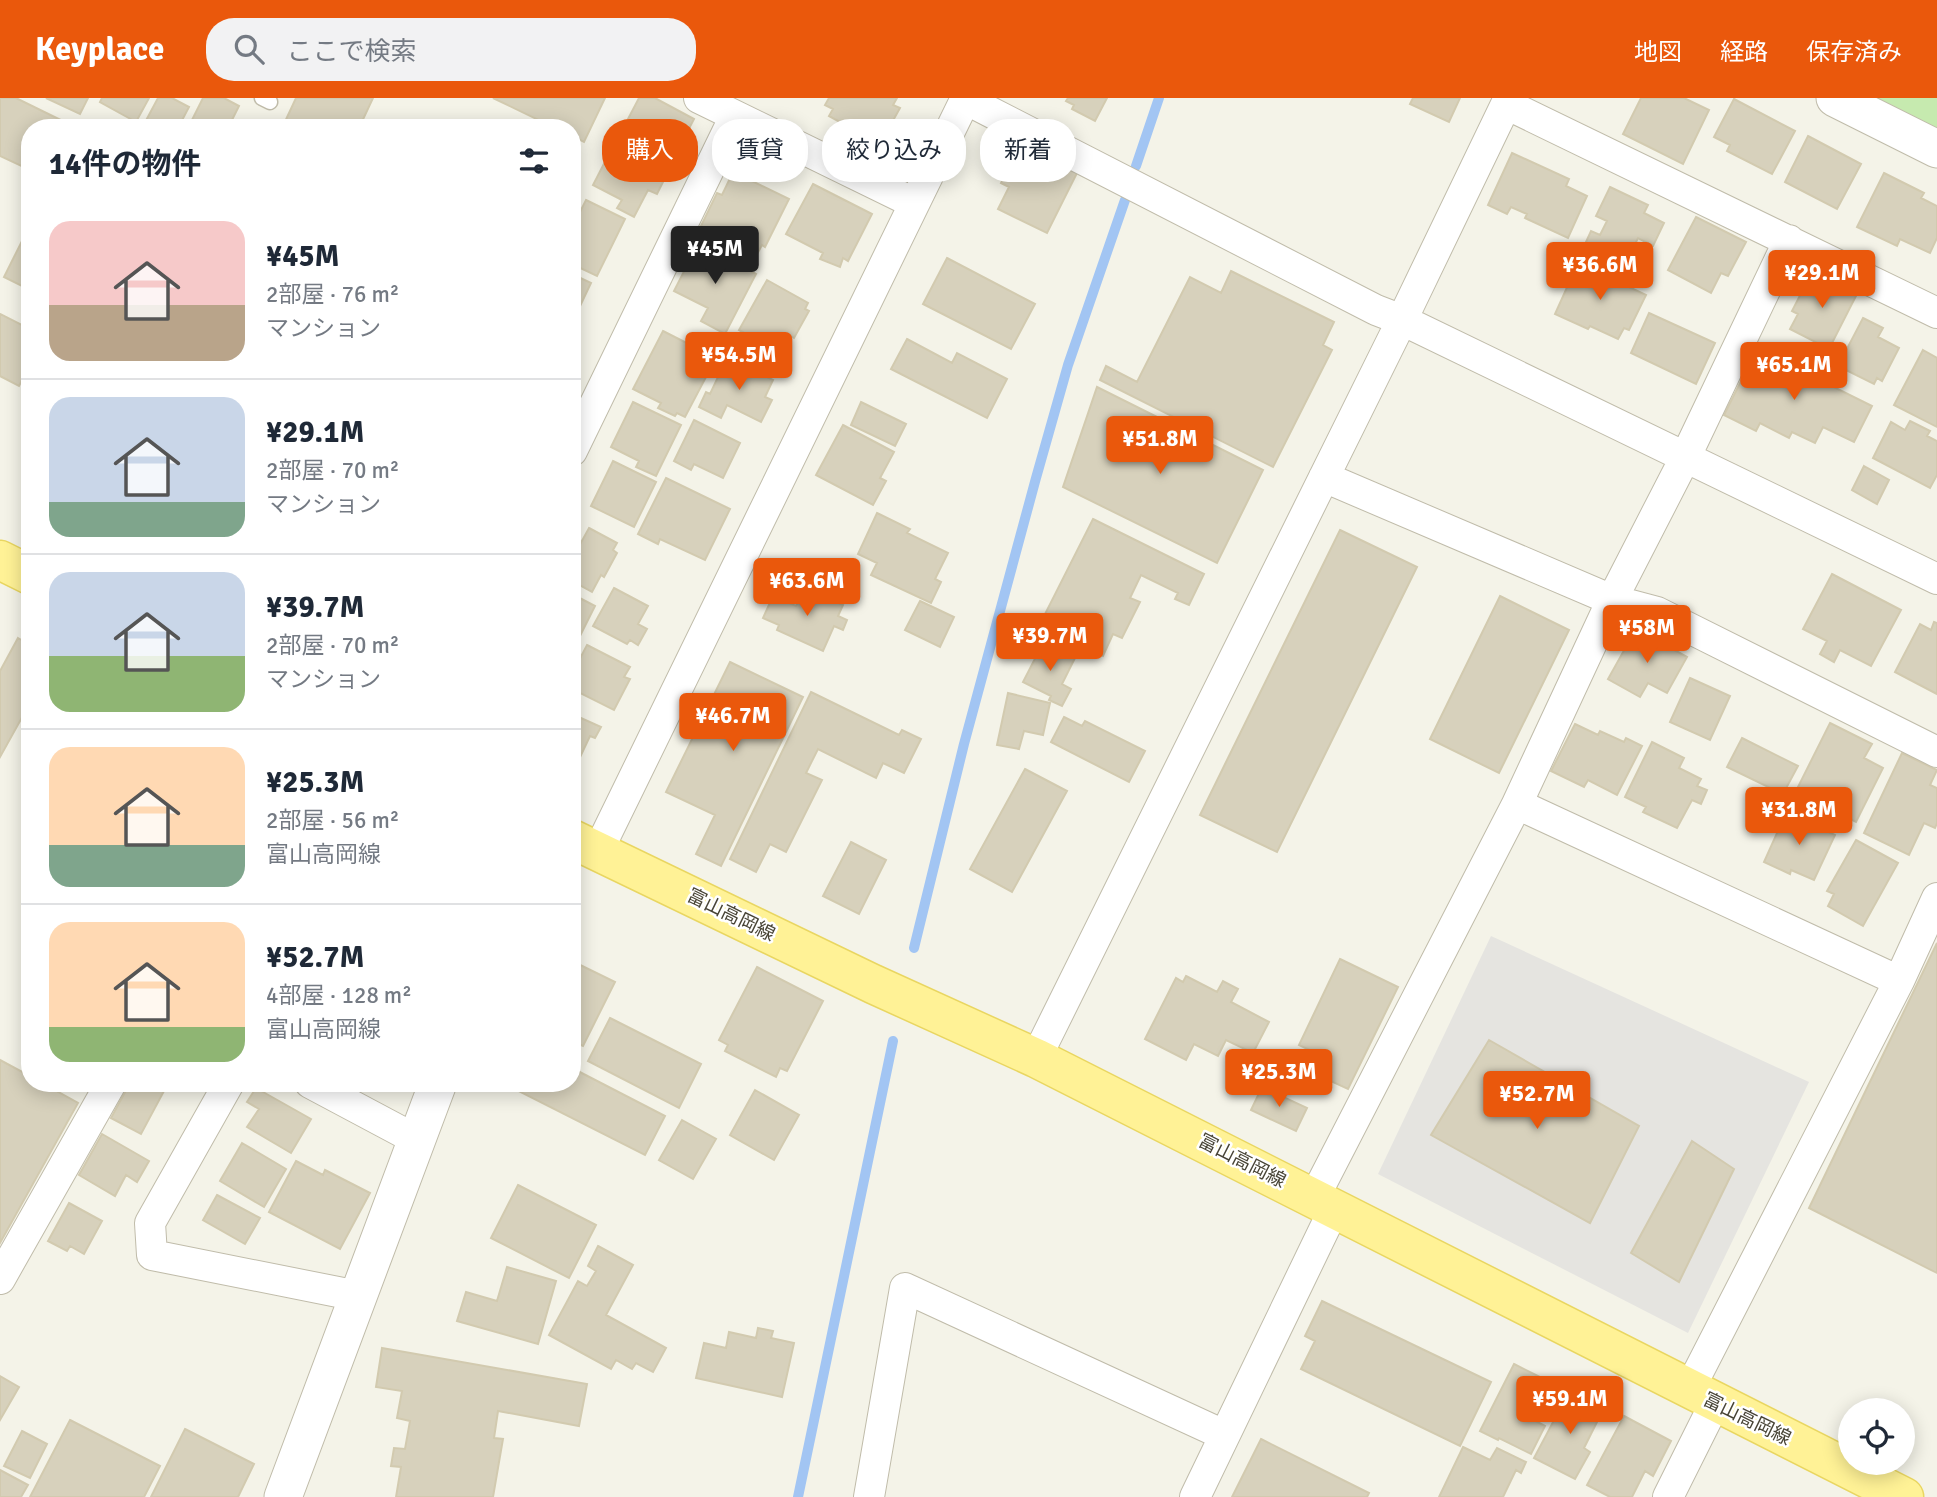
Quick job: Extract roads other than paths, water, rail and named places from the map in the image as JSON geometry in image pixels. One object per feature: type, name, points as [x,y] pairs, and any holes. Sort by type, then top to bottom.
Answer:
[{"type":"main road","points":[[0,560],[21,570]]},
{"type":"main road","name":"富山高岡線","points":[[585,845],[873,984],[1036,1058],[1904,1497]]},
{"type":"street","points":[[699,98],[914,203]]},
{"type":"street","points":[[1835,98],[1937,149]]},
{"type":"street","points":[[585,845],[966,99],[1364,304],[1686,456],[1937,579]]},
{"type":"street","points":[[1036,1058],[1402,320],[1507,101],[1937,313]]},
{"type":"street","points":[[581,433],[735,116]]},
{"type":"street","points":[[1195,1497],[1324,1203],[1517,804],[1612,600],[1686,456],[1788,240]]},
{"type":"street","points":[[1324,477],[1612,600],[1657,612],[1937,752]]},
{"type":"street","points":[[1517,804],[1899,981]]},
{"type":"street","points":[[1668,1497],[1702,1396],[1937,898]]},
{"type":"street","points":[[0,1279],[106,1092]]},
{"type":"street","points":[[224,1092],[150,1223],[152,1255],[358,1296]]},
{"type":"street","points":[[327,1092],[416,1140]]},
{"type":"street","points":[[283,1497],[435,1092]]},
{"type":"street","points":[[869,1497],[905,1288],[1224,1435]]},
{"type":"waterway","points":[[1136,166],[1159,98]]},
{"type":"waterway","points":[[914,948],[964,744],[1036,478],[1068,365],[1125,200]]},
{"type":"waterway","points":[[798,1497],[893,1041]]}]
